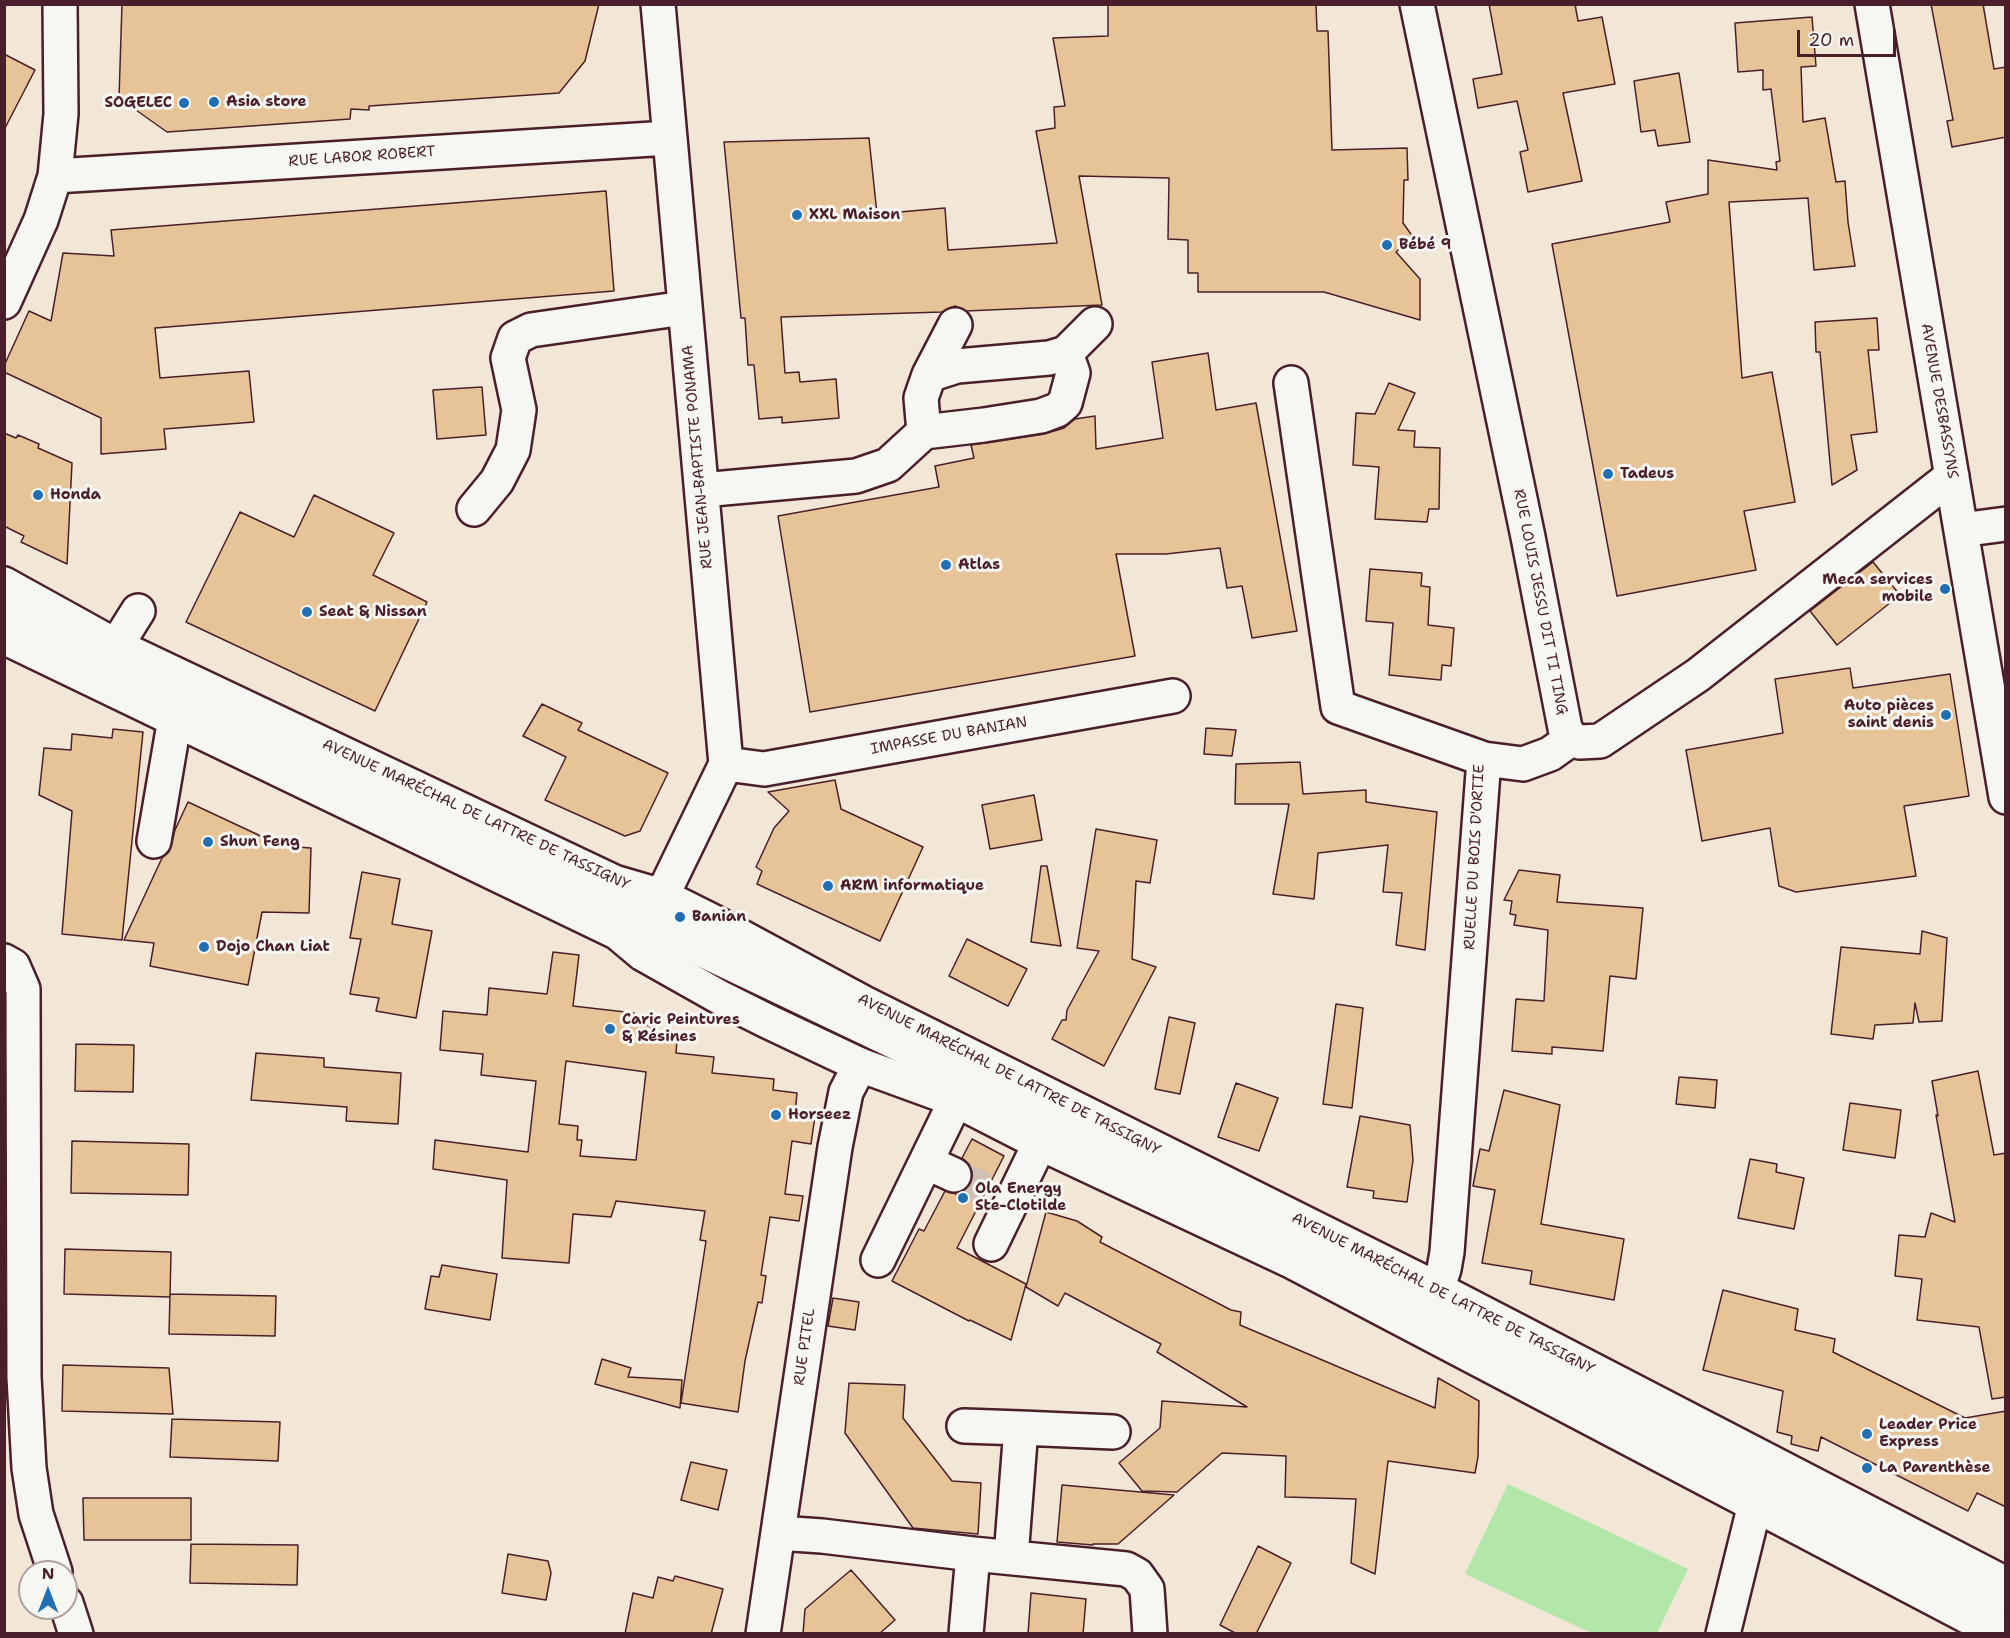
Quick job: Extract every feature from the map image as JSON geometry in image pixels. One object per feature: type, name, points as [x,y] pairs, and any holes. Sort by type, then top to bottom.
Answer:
[{"type":"street","points":[[4,302],[41,220],[55,177],[61,114],[60,4]]},
{"type":"street","name":"RUE JEAN-BAPTISTE PONAMA","points":[[658,4],[726,764]]},
{"type":"street","name":"RUE LOUIS JESSU DIT TI TING","points":[[1417,4],[1528,537],[1565,728],[1571,739]]},
{"type":"street","name":"AVENUE DESBASSYNS","points":[[1872,4],[2006,797]]},
{"type":"street","name":"RUE LABOR ROBERT","points":[[55,177],[669,138]]},
{"type":"street","points":[[474,509],[497,481],[513,450],[519,410],[508,358],[515,338],[531,330],[684,308]]},
{"type":"street","points":[[929,375],[957,366],[1049,358],[1066,353],[1095,324]]},
{"type":"street","points":[[924,432],[921,398],[929,375],[955,325]]},
{"type":"street","points":[[702,490],[856,476],[888,465],[924,432],[1041,416],[1057,410],[1065,403],[1073,374],[1066,353]]},
{"type":"street","name":"RUELLE DU BOIS D'ORTIE","points":[[1291,383],[1338,707],[1484,759],[1447,1252],[1437,1289]]},
{"type":"street","points":[[1484,759],[1523,764],[1550,754],[1571,739],[1580,742],[1600,741],[1698,675],[1952,476]]},
{"type":"street","points":[[1961,530],[2006,524]]},
{"type":"street","name":"AVENUE MARÉCHAL DE LATTRE DE TASSIGNY","points":[[4,584],[116,646],[614,882],[662,896],[753,942],[864,1003],[1437,1289],[2006,1584]]},
{"type":"street","name":"AVENUE MARÉCHAL DE LATTRE DE TASSIGNY","points":[[4,610],[715,957],[1142,1160],[2006,1605]]},
{"type":"street","points":[[116,646],[138,611]]},
{"type":"street","points":[[4,638],[175,718],[618,933],[643,954],[721,998],[860,1065],[956,1100],[1040,1143],[1289,1260],[2001,1634]]},
{"type":"street","name":"IMPASSE DU BANIAN","points":[[726,764],[764,769],[1173,696]]},
{"type":"street","points":[[154,841],[175,718]]},
{"type":"street","points":[[662,896],[726,764]]},
{"type":"street","points":[[4,961],[13,966],[23,988],[13,1141],[24,1377],[29,1468],[36,1514],[51,1560]]},
{"type":"street","name":"RUE PITEL","points":[[764,1634],[835,1147],[846,1092],[860,1065]]},
{"type":"street","points":[[878,1260],[940,1168],[956,1100]]},
{"type":"street","points":[[991,1244],[999,1196],[1040,1143]]},
{"type":"street","points":[[964,1426],[1113,1432]]},
{"type":"street","points":[[1011,1557],[1021,1428]]},
{"type":"street","points":[[1723,1634],[1755,1504]]},
{"type":"street","points":[[778,1533],[1126,1569],[1137,1575],[1147,1589],[1150,1634]]},
{"type":"street","points":[[966,1634],[973,1554]]},
{"type":"green space","points":[[1508,1484],[1688,1569],[1657,1633],[1591,1633],[1465,1574]]},
{"type":"building","points":[[122,4],[599,4],[585,61],[559,93],[369,106],[369,110],[351,109],[350,119],[167,132],[119,98]]},
{"type":"building","points":[[1108,4],[1316,4],[1317,31],[1328,31],[1332,150],[1407,148],[1408,180],[1404,180],[1403,223],[1413,237],[1396,252],[1420,279],[1420,320],[1324,292],[1198,292],[1198,273],[1188,273],[1188,240],[1168,239],[1169,178],[1079,176],[1102,305],[966,311],[955,306],[942,312],[781,317],[785,373],[799,372],[800,382],[836,379],[839,418],[782,423],[782,417],[759,419],[754,365],[748,365],[745,318],[741,318],[724,142],[869,138],[877,214],[945,208],[948,250],[1057,243],[1036,131],[1055,128],[1054,107],[1065,106],[1053,38],[1108,36]]},
{"type":"building","points":[[1489,4],[1575,4],[1578,21],[1602,17],[1615,84],[1563,93],[1582,181],[1528,192],[1520,152],[1528,150],[1517,101],[1478,108],[1473,79],[1502,74]]},
{"type":"building","points":[[1931,4],[1983,4],[1994,69],[2006,67],[2006,137],[1952,147],[1947,121],[1953,120]]},
{"type":"building","points":[[1812,17],[1816,66],[1801,67],[1803,122],[1825,118],[1836,182],[1845,181],[1848,222],[1855,266],[1814,270],[1808,198],[1729,202],[1742,378],[1772,372],[1795,502],[1744,511],[1756,570],[1617,596],[1552,244],[1670,222],[1666,202],[1708,194],[1708,160],[1777,170],[1776,162],[1780,161],[1771,89],[1763,90],[1763,70],[1738,72],[1735,23]]},
{"type":"building","points":[[4,54],[35,70],[4,130]]},
{"type":"building","points":[[1679,73],[1690,142],[1658,146],[1655,130],[1641,132],[1634,81]]},
{"type":"building","points":[[606,191],[614,291],[155,328],[160,378],[249,371],[254,422],[164,429],[166,449],[101,454],[101,418],[4,372],[4,366],[29,311],[51,321],[63,253],[114,256],[111,230]]},
{"type":"building","points":[[1877,318],[1879,350],[1868,350],[1877,432],[1851,435],[1857,470],[1832,485],[1820,352],[1816,352],[1815,322]]},
{"type":"building","points":[[1208,353],[1216,410],[1256,403],[1297,631],[1252,638],[1242,586],[1227,588],[1220,548],[1166,554],[1116,554],[1135,656],[810,712],[778,516],[939,487],[935,466],[974,458],[971,445],[1044,434],[1064,428],[1075,419],[1095,416],[1096,449],[1163,438],[1152,362]]},
{"type":"building","points":[[1389,383],[1415,393],[1398,430],[1415,431],[1414,447],[1440,448],[1439,509],[1429,509],[1427,522],[1375,519],[1379,467],[1353,465],[1356,413],[1375,414]]},
{"type":"building","points":[[482,387],[486,435],[437,439],[433,390]]},
{"type":"building","name":"Honda","points":[[4,433],[16,438],[18,435],[39,444],[38,448],[72,463],[67,564],[21,542],[24,536],[4,526]]},
{"type":"building","name":"Seat & Nissan","points":[[314,495],[394,533],[373,575],[427,602],[375,711],[186,622],[240,512],[294,537]]},
{"type":"building","points":[[1873,562],[1900,595],[1837,645],[1810,611]]},
{"type":"building","points":[[1370,569],[1422,573],[1421,586],[1430,587],[1428,625],[1454,628],[1451,666],[1442,665],[1441,680],[1389,675],[1393,623],[1366,621]]},
{"type":"building","points":[[1850,668],[1853,688],[1950,674],[1969,796],[1904,806],[1916,876],[1796,892],[1779,886],[1770,828],[1702,841],[1686,750],[1783,733],[1775,679]]},
{"type":"building","points":[[542,704],[582,723],[578,730],[668,773],[640,831],[625,836],[545,800],[566,757],[523,736]]},
{"type":"building","points":[[1206,728],[1236,730],[1232,756],[1204,754]]},
{"type":"building","points":[[113,729],[143,732],[122,940],[62,934],[72,811],[39,795],[44,748],[71,750],[72,734],[112,738]]},
{"type":"building","points":[[1300,762],[1303,794],[1366,790],[1366,802],[1437,812],[1425,950],[1396,945],[1402,893],[1383,892],[1388,845],[1318,853],[1314,899],[1273,894],[1289,804],[1235,804],[1236,764]]},
{"type":"building","points":[[835,780],[841,809],[923,847],[880,941],[757,884],[762,871],[756,867],[774,828],[789,811],[768,792]]},
{"type":"building","points":[[1034,795],[1042,840],[990,849],[982,805]]},
{"type":"building","points":[[188,802],[282,846],[311,848],[309,913],[262,912],[248,985],[150,966],[154,943],[124,940],[162,858],[169,852],[175,830]]},
{"type":"building","points":[[1096,829],[1157,840],[1150,883],[1136,881],[1132,959],[1156,967],[1104,1066],[1052,1039],[1062,1020],[1066,1020],[1067,1010],[1099,951],[1077,948]]},
{"type":"building","points":[[1041,866],[1047,866],[1061,946],[1031,942]]},
{"type":"building","points":[[1519,870],[1560,875],[1557,902],[1643,908],[1636,979],[1610,976],[1603,1051],[1552,1047],[1552,1054],[1512,1051],[1516,999],[1544,1001],[1548,930],[1514,925],[1516,915],[1510,914],[1512,901],[1504,900]]},
{"type":"building","points":[[362,872],[400,879],[392,924],[432,931],[416,1018],[376,1011],[379,998],[350,994],[361,939],[350,938]]},
{"type":"building","points":[[1922,931],[1947,938],[1942,1021],[1919,1022],[1915,1003],[1913,1023],[1875,1025],[1873,1039],[1831,1034],[1841,947],[1920,954]]},
{"type":"building","points":[[967,939],[1027,969],[1008,1006],[949,976]]},
{"type":"building","points":[[553,952],[579,955],[573,1006],[634,1013],[633,1023],[651,1026],[649,1038],[677,1040],[676,1053],[714,1057],[712,1073],[774,1079],[773,1090],[797,1093],[795,1114],[815,1116],[811,1144],[792,1141],[785,1194],[803,1196],[799,1221],[770,1217],[761,1275],[766,1276],[762,1303],[758,1302],[745,1361],[738,1412],[681,1403],[706,1241],[700,1240],[705,1211],[616,1201],[611,1217],[573,1214],[569,1263],[502,1258],[507,1180],[433,1169],[435,1140],[528,1152],[536,1081],[481,1075],[483,1054],[440,1050],[443,1011],[487,1015],[489,988],[547,994]],"holes":[[[566,1061],[646,1072],[636,1160],[580,1156],[582,1140],[577,1140],[578,1126],[559,1124]]]},
{"type":"building","points":[[1336,1004],[1363,1008],[1352,1108],[1323,1104]]},
{"type":"building","points":[[1169,1017],[1195,1023],[1180,1094],[1155,1089]]},
{"type":"building","points":[[76,1044],[134,1045],[133,1092],[75,1091]]},
{"type":"building","points":[[256,1053],[324,1058],[324,1067],[401,1073],[398,1124],[346,1121],[347,1107],[251,1100]]},
{"type":"building","points":[[1978,1071],[1994,1155],[2006,1153],[2006,1397],[1992,1399],[1979,1327],[1917,1320],[1922,1279],[1895,1276],[1899,1235],[1925,1237],[1931,1213],[1955,1222],[1932,1081]]},
{"type":"building","points":[[1679,1077],[1717,1080],[1715,1108],[1676,1104]]},
{"type":"building","points":[[1236,1083],[1278,1098],[1259,1151],[1218,1137]]},
{"type":"building","points":[[1504,1090],[1560,1105],[1541,1224],[1624,1239],[1614,1300],[1530,1284],[1532,1271],[1482,1263],[1495,1190],[1473,1186],[1480,1149],[1489,1151]]},
{"type":"building","points":[[1850,1103],[1901,1110],[1895,1158],[1843,1150]]},
{"type":"building","points":[[1360,1116],[1410,1125],[1413,1160],[1407,1202],[1373,1198],[1374,1191],[1347,1187]]},
{"type":"building","points":[[972,1139],[1004,1156],[957,1248],[1026,1284],[1011,1340],[892,1281],[919,1229],[924,1231],[945,1191],[956,1194],[965,1190],[971,1183],[973,1173],[970,1165],[962,1158]]},
{"type":"building","points":[[72,1141],[189,1144],[188,1195],[71,1193]]},
{"type":"building","points":[[1750,1159],[1777,1164],[1776,1172],[1804,1178],[1794,1229],[1738,1218]]},
{"type":"building","points":[[1046,1212],[1077,1221],[1102,1237],[1100,1242],[1231,1310],[1241,1312],[1240,1325],[1435,1408],[1438,1378],[1479,1401],[1478,1457],[1475,1473],[1388,1461],[1375,1574],[1351,1563],[1356,1499],[1285,1497],[1286,1456],[1222,1453],[1177,1492],[1142,1491],[1119,1463],[1160,1428],[1162,1401],[1247,1407],[1157,1352],[1161,1344],[1065,1293],[1058,1306],[1026,1287]]},
{"type":"building","points":[[65,1249],[171,1252],[170,1297],[64,1294]]},
{"type":"building","points":[[442,1265],[497,1274],[490,1320],[425,1309],[431,1276],[439,1277]]},
{"type":"building","points":[[1723,1290],[1798,1309],[1795,1330],[1835,1339],[1833,1352],[1965,1418],[2006,1411],[2006,1507],[1977,1493],[1968,1511],[1821,1437],[1818,1451],[1791,1444],[1792,1436],[1777,1432],[1783,1391],[1703,1370]]},
{"type":"building","points":[[170,1294],[276,1296],[275,1336],[169,1334]]},
{"type":"building","points":[[833,1298],[859,1302],[855,1330],[828,1326]]},
{"type":"building","points":[[602,1359],[631,1368],[628,1377],[682,1380],[680,1408],[595,1384]]},
{"type":"building","points":[[63,1365],[169,1368],[173,1414],[62,1411]]},
{"type":"building","points":[[849,1383],[905,1385],[903,1418],[952,1481],[981,1483],[978,1534],[913,1528],[845,1433]]},
{"type":"building","points":[[172,1419],[280,1422],[278,1461],[170,1457]]},
{"type":"building","points":[[691,1462],[727,1470],[718,1510],[681,1500]]},
{"type":"building","points":[[1062,1485],[1174,1495],[1118,1544],[1093,1545],[1057,1542]]},
{"type":"building","points":[[83,1498],[191,1498],[191,1540],[84,1540]]},
{"type":"building","points":[[191,1544],[298,1545],[297,1585],[190,1583]]},
{"type":"building","points":[[1258,1546],[1291,1563],[1256,1634],[1237,1634],[1220,1625]]},
{"type":"building","points":[[508,1554],[548,1561],[551,1573],[546,1600],[502,1593]]},
{"type":"building","points":[[851,1570],[895,1620],[879,1634],[803,1634],[805,1609]]},
{"type":"building","points":[[675,1576],[723,1589],[711,1634],[625,1634],[633,1593],[653,1598],[658,1577],[673,1581]]},
{"type":"building","points":[[1031,1593],[1086,1599],[1083,1634],[1028,1634]]},
{"type":"tunnel","points":[[954,1175],[986,1190]]},
{"type":"place","name":"Asia store","points":[[214,102]]},
{"type":"place","name":"SOGELEC","points":[[184,103]]},
{"type":"place","name":"XXL Maison","points":[[797,215]]},
{"type":"place","name":"Bébé 9","points":[[1387,245]]},
{"type":"place","name":"Tadeus","points":[[1608,474]]},
{"type":"place","name":"Honda","points":[[38,495]]},
{"type":"place","name":"Atlas","points":[[946,565]]},
{"type":"place","name":"Meca services mobile","points":[[1945,589]]},
{"type":"place","name":"Seat & Nissan","points":[[307,612]]},
{"type":"place","name":"Auto pièces saint denis","points":[[1946,715]]},
{"type":"place","name":"Shun Feng","points":[[208,842]]},
{"type":"place","name":"ARM informatique","points":[[828,886]]},
{"type":"place","name":"Banian","points":[[680,917]]},
{"type":"place","name":"Dojo Chan Liat","points":[[204,947]]},
{"type":"place","name":"Caric Peintures & Résines","points":[[610,1029]]},
{"type":"place","name":"Horseez","points":[[776,1115]]},
{"type":"place","name":"Ola Energy Ste-Clotilde","points":[[963,1198]]},
{"type":"place","name":"Leader Price Express","points":[[1867,1434]]},
{"type":"place","name":"La Parenthèse","points":[[1867,1468]]}]
